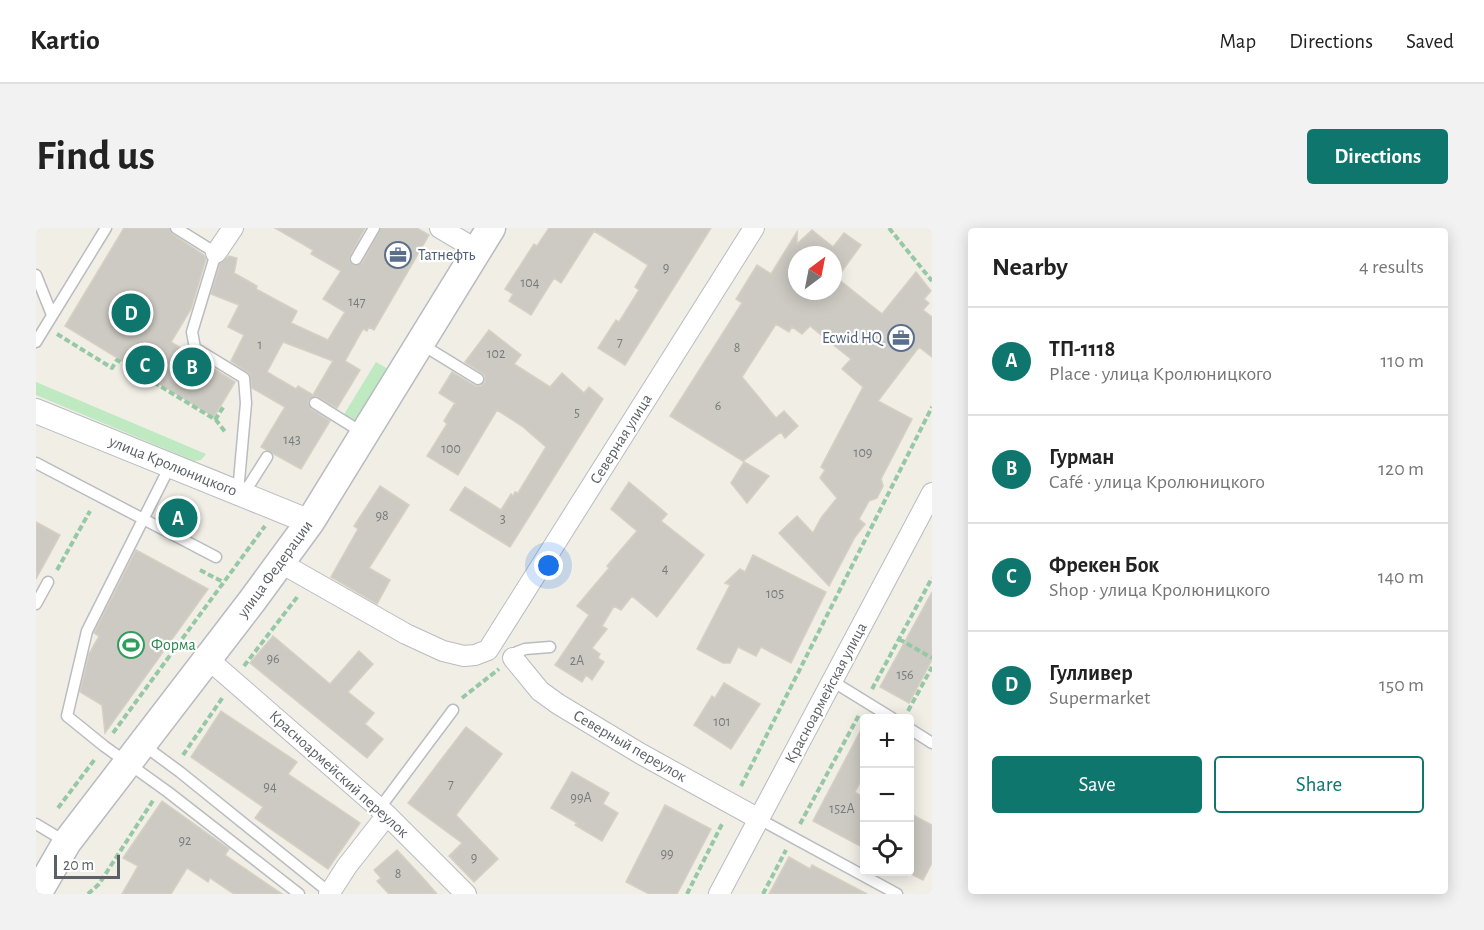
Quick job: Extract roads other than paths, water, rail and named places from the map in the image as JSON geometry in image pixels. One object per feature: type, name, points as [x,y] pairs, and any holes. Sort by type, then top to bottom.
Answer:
[{"type":"main road","name":"улица Федерации","points":[[37,894],[67,842],[310,522],[484,239]]},
{"type":"street","points":[[216,253],[233,228]]},
{"type":"street","points":[[440,228],[484,239]]},
{"type":"street","name":"Северная улица","points":[[281,563],[406,634],[443,651],[475,656],[488,650],[754,228]]},
{"type":"street","name":"улица Кролюницкого","points":[[36,411],[310,522]]},
{"type":"street","name":"Красноармейская улица","points":[[719,894],[932,493]]},
{"type":"street","name":"Северный переулок","points":[[513,658],[540,691],[558,704],[641,754],[759,819]]},
{"type":"street","name":"Красноармейский переулок","points":[[208,659],[383,812],[466,894]]},
{"type":"street","points":[[329,893],[383,812]]},
{"type":"lane","points":[[36,342],[105,228]]},
{"type":"lane","points":[[176,228],[216,253],[192,332],[195,348],[244,378],[246,403],[241,494]]},
{"type":"lane","points":[[356,259],[374,228]]},
{"type":"lane","points":[[36,275],[52,315]]},
{"type":"lane","points":[[421,344],[478,379]]},
{"type":"lane","points":[[315,403],[366,434]]},
{"type":"lane","points":[[241,494],[267,457]]},
{"type":"lane","points":[[36,463],[216,557]]},
{"type":"lane","points":[[170,465],[87,631],[67,716],[104,746],[174,768],[329,893]]},
{"type":"lane","points":[[36,604],[51,580]]},
{"type":"lane","points":[[513,658],[517,652],[525,649],[550,647]]},
{"type":"lane","points":[[832,681],[885,714]]},
{"type":"lane","points":[[383,812],[453,710]]},
{"type":"lane","points":[[914,732],[932,743]]},
{"type":"lane","points":[[135,754],[162,787],[299,894]]},
{"type":"lane","points":[[759,819],[897,894]]},
{"type":"lane","points":[[36,824],[67,842]]},
{"type":"place","name":"Татнефть","points":[[398,255]]},
{"type":"place","name":"Гулливер","points":[[131,313]]},
{"type":"place","name":"Ecwid HQ","points":[[901,338]]},
{"type":"place","name":"Фрекен Бок","points":[[145,365]]},
{"type":"place","name":"Гурман","points":[[192,367]]},
{"type":"place","name":"ТП-1118","points":[[178,518]]},
{"type":"place","name":"Форма","points":[[131,645]]}]
